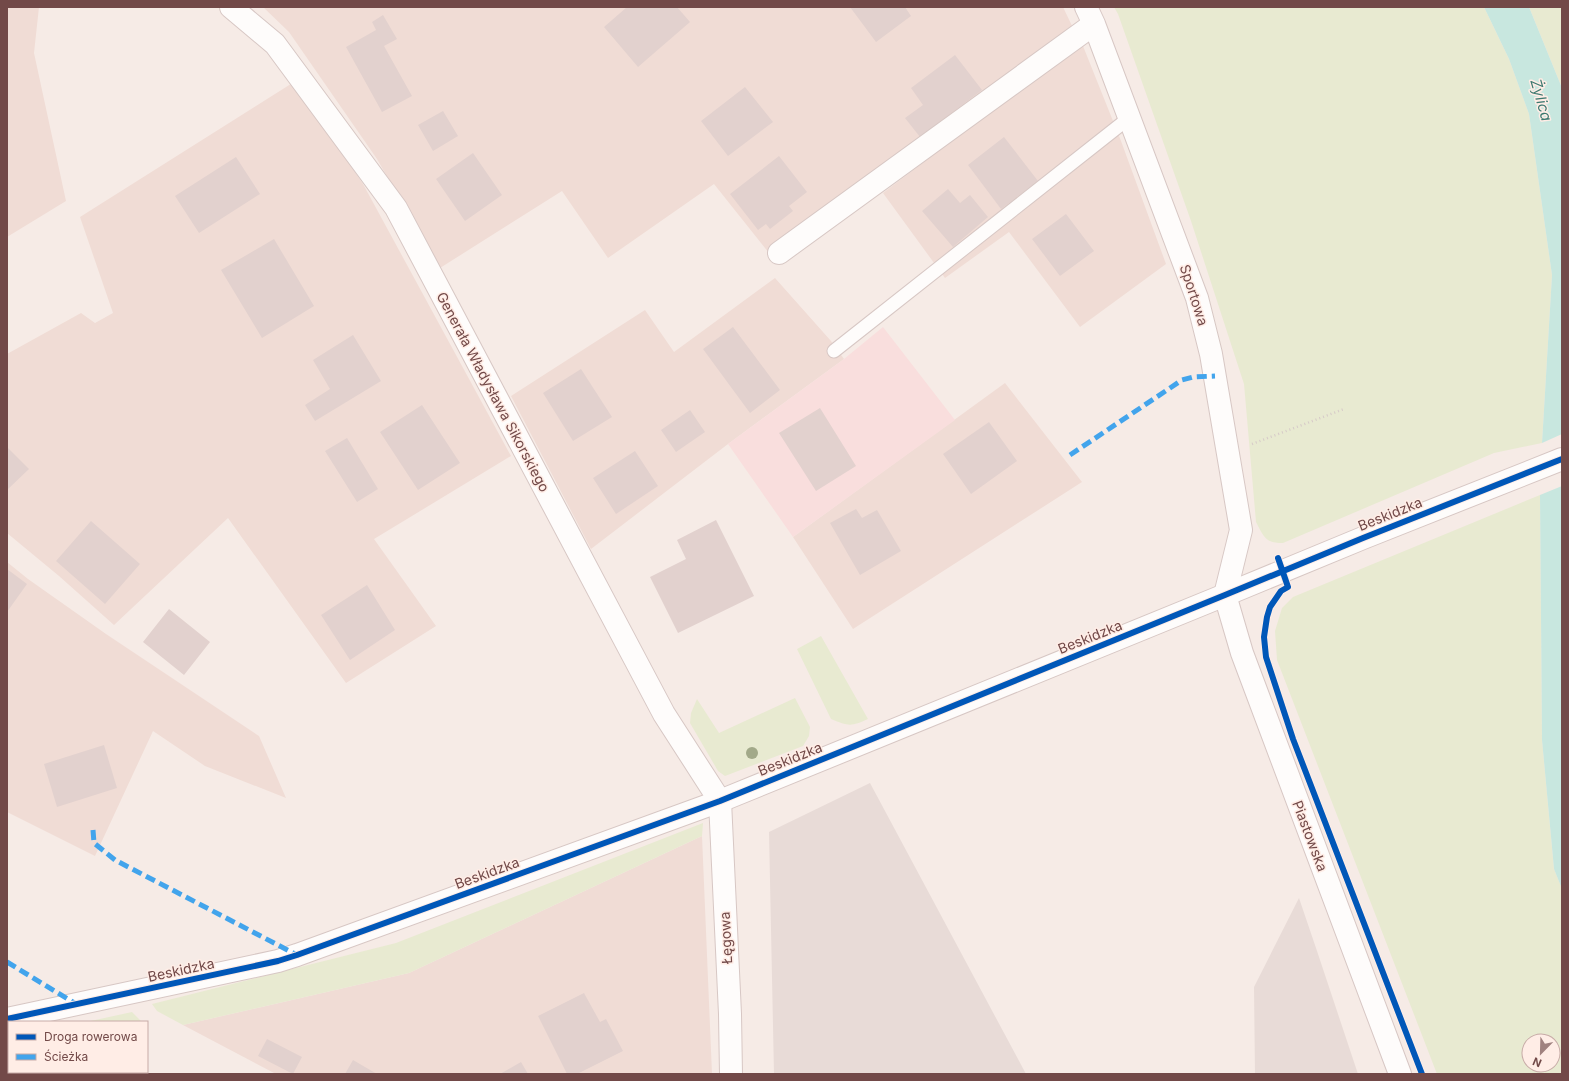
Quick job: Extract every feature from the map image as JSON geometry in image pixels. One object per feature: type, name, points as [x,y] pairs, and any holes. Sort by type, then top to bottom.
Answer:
[{"type":"street","name":"Generała Władysława Sikorskiego","points":[[232,7],[275,44],[396,208],[664,714],[720,801]]},
{"type":"street","name":"Sportowa","points":[[1090,15],[1197,298],[1212,354],[1241,530],[1225,595]]},
{"type":"street","points":[[779,254],[1090,15]]},
{"type":"street","name":"Beskidzka","points":[[7,1019],[278,961],[720,801],[1363,538],[1562,459]]},
{"type":"street","name":"Piastowska","points":[[1225,595],[1242,653],[1260,705],[1400,1074]]},
{"type":"street","name":"Łęgowa","points":[[720,801],[730,1014],[731,1074]]},
{"type":"lane","points":[[834,351],[1129,118]]},
{"type":"path","points":[[1228,455],[1289,429],[1344,409]]},
{"type":"shaded area","points":[[7,7],[39,7],[34,53],[66,201],[7,237]]},
{"type":"shaded area","points":[[263,7],[1063,7],[1073,28],[769,253],[714,184],[608,258],[562,191],[440,268],[377,159],[289,32]]},
{"type":"shaded area","points":[[1083,46],[1121,141],[1166,264],[1080,327],[1009,232],[945,278],[883,193],[982,118]]},
{"type":"shaded area","points":[[294,82],[363,184],[511,456],[374,539],[436,626],[346,683],[228,518],[114,625],[59,576],[7,533],[7,354],[81,313],[95,323],[113,313],[80,217]]},
{"type":"shaded area","points":[[775,278],[831,341],[844,359],[728,444],[591,549],[511,396],[645,310],[674,352]]},
{"type":"shaded area","points":[[883,327],[955,420],[793,537],[728,444],[844,359]]},
{"type":"shaded area","points":[[1005,383],[1082,482],[853,629],[793,537]]},
{"type":"shaded area","points":[[7,562],[28,579],[106,634],[259,736],[286,798],[205,766],[153,731],[95,856],[7,812]]},
{"type":"shaded area","points":[[870,783],[1026,1074],[774,1074],[769,832]]},
{"type":"shaded area","points":[[702,836],[712,1074],[276,1074],[183,1025],[409,973]]},
{"type":"shaded area","points":[[1299,898],[1358,1074],[1255,1074],[1254,987]]},
{"type":"green space","points":[[1114,7],[1484,7],[1509,59],[1529,114],[1552,275],[1542,443],[1494,453],[1283,543],[1272,542],[1266,538],[1256,522],[1244,384],[1191,221],[1118,14]]},
{"type":"green space","points":[[1529,7],[1562,7],[1562,88]]},
{"type":"green space","points":[[1540,495],[1542,740],[1554,869],[1562,889],[1562,1074],[1437,1074],[1277,660],[1275,631],[1282,608],[1293,597]]},
{"type":"green space","points":[[821,636],[868,719],[850,725],[831,719],[797,649]]},
{"type":"green space","points":[[795,698],[810,727],[809,736],[803,746],[725,776],[718,771],[690,723],[691,713],[697,699],[719,733]]},
{"type":"green space","points":[[703,823],[702,836],[409,973],[183,1025],[157,1011],[152,1004],[396,943]]},
{"type":"green space","points":[[132,1012],[141,1021],[91,1021]]},
{"type":"water","name":"Żylica","points":[[1484,7],[1529,7],[1562,88],[1562,434],[1542,443],[1552,275],[1529,114],[1509,59]]},
{"type":"water","points":[[1562,486],[1562,889],[1554,869],[1542,740],[1540,495]]},
{"type":"building","points":[[627,7],[677,7],[690,22],[638,67],[604,27]]},
{"type":"building","points":[[850,7],[905,7],[911,16],[876,42]]},
{"type":"building","points":[[383,15],[397,39],[384,46],[412,96],[382,112],[346,47],[376,30],[372,22]]},
{"type":"building","points":[[955,55],[982,90],[920,137],[905,118],[923,105],[911,88]]},
{"type":"building","points":[[745,87],[773,122],[728,156],[701,121]]},
{"type":"building","points":[[443,111],[458,136],[433,151],[418,125]]},
{"type":"building","points":[[1004,137],[1038,181],[1001,209],[968,165]]},
{"type":"building","points":[[473,153],[502,195],[465,221],[436,179]]},
{"type":"building","points":[[779,156],[807,192],[789,206],[793,211],[770,229],[766,224],[758,230],[730,194]]},
{"type":"building","points":[[236,157],[260,194],[199,233],[175,196]]},
{"type":"building","points":[[948,189],[960,203],[970,195],[988,217],[953,247],[922,211]]},
{"type":"building","points":[[1066,214],[1094,251],[1060,276],[1032,239]]},
{"type":"building","points":[[274,239],[314,306],[262,338],[221,270]]},
{"type":"building","points":[[733,327],[780,390],[750,413],[703,349]]},
{"type":"building","points":[[353,335],[381,381],[315,421],[305,405],[330,389],[313,360]]},
{"type":"building","points":[[581,369],[612,417],[573,441],[543,393]]},
{"type":"building","points":[[422,405],[460,463],[418,490],[380,432]]},
{"type":"building","points":[[820,408],[856,466],[816,491],[779,433]]},
{"type":"building","points":[[690,410],[705,432],[676,452],[661,430]]},
{"type":"building","points":[[989,422],[1017,461],[971,494],[943,454]]},
{"type":"building","points":[[347,438],[378,489],[357,502],[325,451]]},
{"type":"building","points":[[7,447],[29,469],[7,490]]},
{"type":"building","points":[[635,451],[658,486],[616,514],[593,478]]},
{"type":"building","points":[[856,509],[862,518],[877,510],[901,551],[860,575],[830,523]]},
{"type":"building","points":[[716,520],[754,596],[678,633],[650,577],[686,559],[677,540]]},
{"type":"building","points":[[91,521],[140,564],[105,604],[56,561]]},
{"type":"building","points":[[7,569],[27,584],[7,612]]},
{"type":"building","points":[[367,585],[395,630],[350,660],[321,615]]},
{"type":"building","points":[[169,609],[210,642],[184,675],[143,642]]},
{"type":"building","points":[[104,745],[117,788],[57,807],[44,764]]},
{"type":"building","points":[[584,993],[600,1022],[606,1019],[623,1051],[577,1074],[567,1074],[538,1016]]},
{"type":"building","points":[[267,1039],[302,1057],[293,1074],[258,1056]]},
{"type":"building","points":[[353,1060],[377,1074],[345,1074]]},
{"type":"building","points":[[521,1062],[528,1074],[500,1074]]},
{"type":"marked path","points":[[1070,455],[1182,380],[1193,377],[1215,376]]},
{"type":"marked path","points":[[93,830],[94,843],[115,860],[297,955]]},
{"type":"marked path","points":[[7,962],[76,1004]]},
{"type":"cycle path","points":[[7,1019],[278,961],[297,955],[720,801],[1363,538],[1562,459]]},
{"type":"cycle path","points":[[1278,558],[1288,587],[1281,591],[1270,607],[1264,637],[1266,657],[1293,739],[1422,1074]]}]
